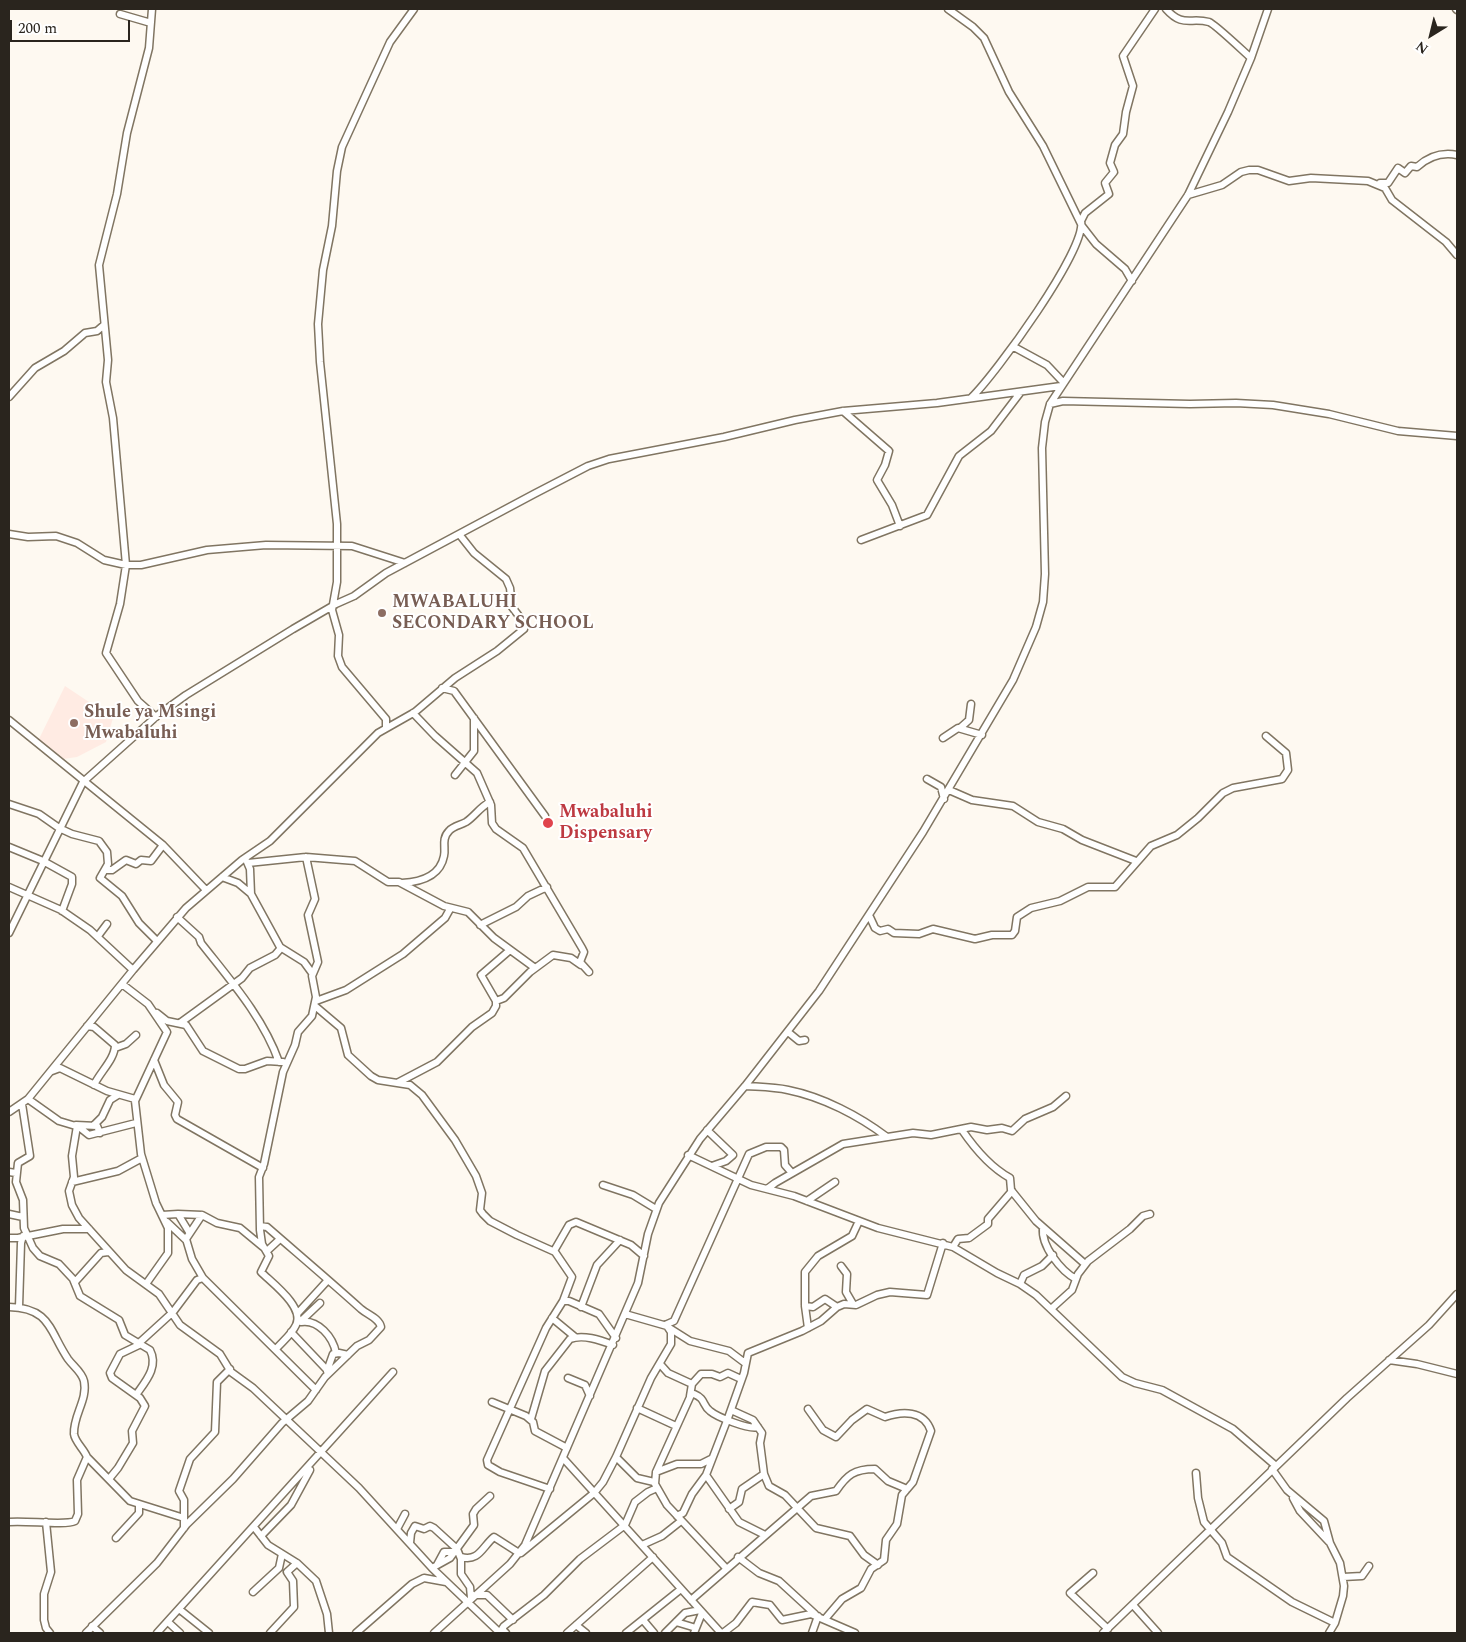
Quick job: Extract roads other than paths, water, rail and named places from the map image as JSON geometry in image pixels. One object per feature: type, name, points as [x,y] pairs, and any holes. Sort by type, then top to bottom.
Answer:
[{"type":"street","points":[[152,9],[149,48],[127,133],[116,199],[99,265],[108,360],[106,382],[111,406],[126,565],[120,604],[106,653],[138,701],[156,717]]},
{"type":"street","points":[[386,727],[386,719],[339,661],[338,635],[333,615],[337,588],[338,546],[318,336],[323,270],[332,226],[337,171],[342,147],[390,42],[414,9]]},
{"type":"street","points":[[948,9],[973,27],[986,40],[1009,92],[1043,146],[1082,226],[1096,244],[1125,269],[1132,281]]},
{"type":"street","points":[[971,398],[1014,347],[1042,307],[1078,242],[1082,226],[1081,221],[1085,213],[1109,194],[1105,183],[1114,172],[1110,163],[1115,145],[1123,134],[1126,112],[1133,86],[1123,56],[1155,9]]},
{"type":"street","points":[[1166,9],[1174,17],[1184,21],[1210,22],[1251,58]]},
{"type":"street","points":[[518,1555],[550,1489],[638,1283],[656,1209],[688,1155],[819,991],[944,799],[1013,680],[1036,627],[1043,602],[1045,574],[1042,448],[1045,422],[1050,404],[1188,195],[1222,125],[1251,58],[1268,9]]},
{"type":"street","points":[[120,14],[151,23]]},
{"type":"street","points":[[1188,195],[1222,185],[1241,172],[1249,170],[1258,170],[1289,181],[1311,178],[1388,184],[1398,168],[1405,173],[1412,166],[1417,167],[1428,158],[1447,154],[1457,155]]},
{"type":"street","points":[[1376,183],[1385,188],[1392,200],[1446,242],[1457,255]]},
{"type":"street","points":[[9,397],[35,368],[64,351],[85,333],[97,331],[104,325]]},
{"type":"street","points":[[1014,347],[1047,365],[1062,384]]},
{"type":"street","points":[[9,933],[83,782],[156,717],[186,695],[334,605],[354,596],[379,577],[459,534],[599,463],[642,452],[724,437],[773,424],[842,411],[1020,393],[1062,384]]},
{"type":"street","points":[[861,540],[927,515],[958,456],[991,431],[1020,393]]},
{"type":"street","points":[[1050,404],[1062,401],[1273,405],[1329,414],[1398,431],[1457,436]]},
{"type":"street","points":[[842,411],[889,450],[886,465],[877,480],[892,505],[900,526]]},
{"type":"street","points":[[9,534],[56,536],[77,543],[104,560],[126,565],[141,564],[216,549],[266,545],[355,547],[386,559],[405,563]]},
{"type":"street","points":[[9,1112],[28,1099],[59,1065],[90,1026],[92,1019],[178,916],[206,890],[270,841],[338,774],[367,742],[386,727],[413,713],[442,688],[522,632],[524,627],[523,621],[512,607],[511,592],[506,579],[474,553],[459,534]]},
{"type":"street","points":[[442,688],[454,692],[545,816]]},
{"type":"street","points":[[944,738],[952,730],[960,728],[969,720],[971,704]]},
{"type":"street","points":[[413,713],[434,736],[478,774],[484,792],[490,802],[491,820],[494,826],[521,846],[547,887],[583,950],[580,960],[581,965]]},
{"type":"street","points":[[455,775],[475,748],[474,718]]},
{"type":"street","points":[[9,720],[83,782],[163,845],[206,890]]},
{"type":"street","points":[[960,728],[982,735]]},
{"type":"street","points":[[869,915],[875,928],[880,931],[888,929],[894,933],[919,934],[933,929],[975,939],[992,935],[1009,936],[1015,932],[1017,917],[1031,908],[1060,902],[1088,886],[1115,886],[1151,846],[1175,836],[1198,818],[1223,793],[1233,788],[1284,778],[1289,768],[1286,753],[1266,736]]},
{"type":"street","points":[[927,778],[941,788],[944,799]]},
{"type":"street","points":[[949,790],[972,800],[1013,806],[1038,822],[1062,829],[1082,840],[1136,861]]},
{"type":"street","points":[[245,862],[306,858],[353,860],[386,881],[401,883],[420,881],[430,877],[443,858],[442,843],[447,832],[469,819],[480,808],[490,802]]},
{"type":"street","points":[[9,804],[39,814],[59,828],[99,841],[107,853],[108,864],[106,870],[100,876],[101,879],[122,896],[139,923],[157,941]]},
{"type":"street","points":[[106,870],[114,870],[126,860],[136,864],[141,860],[148,862],[163,845]]},
{"type":"street","points":[[9,848],[43,861],[70,875],[73,880],[62,911]]},
{"type":"street","points":[[306,858],[315,900],[308,916],[318,962],[312,974]]},
{"type":"street","points":[[245,862],[250,869],[250,892]]},
{"type":"street","points":[[222,877],[250,892],[281,948],[304,962],[312,974],[316,992],[312,1016],[298,1032],[295,1046],[283,1062],[263,1168],[259,1177],[260,1226],[269,1257],[261,1272],[283,1293],[297,1314],[298,1324]]},
{"type":"street","points":[[401,883],[450,909],[465,911],[510,950],[535,968]]},
{"type":"street","points":[[9,887],[62,911],[98,936],[133,970]]},
{"type":"street","points":[[480,925],[516,907],[528,896],[547,887]]},
{"type":"street","points":[[315,1003],[346,990],[401,955],[445,918],[450,909]]},
{"type":"street","points":[[178,916],[199,937],[201,944],[234,983],[283,1062]]},
{"type":"street","points":[[98,936],[107,924]]},
{"type":"street","points":[[180,1023],[242,978],[250,968],[275,955],[281,948]]},
{"type":"street","points":[[398,1082],[437,1062],[472,1027],[492,1013],[496,1006],[496,1001],[481,975],[510,950]]},
{"type":"street","points":[[496,1001],[504,998],[535,968],[554,955],[571,958],[589,972]]},
{"type":"street","points":[[122,984],[148,1004],[167,1034],[135,1099],[136,1123],[142,1158],[156,1203],[167,1222],[186,1242],[203,1278],[316,1390]]},
{"type":"street","points":[[315,1003],[341,1028],[345,1048],[350,1057],[374,1078],[410,1085],[422,1095],[454,1140],[480,1185],[480,1210],[483,1214],[490,1221],[517,1236],[554,1251],[572,1276],[563,1302],[552,1318],[487,1463],[500,1472],[550,1489]]},
{"type":"street","points":[[154,1013],[170,1022],[180,1023],[189,1028],[200,1048],[206,1054],[239,1069],[245,1069],[267,1060],[283,1062]]},
{"type":"street","points":[[90,1026],[111,1040],[115,1048]]},
{"type":"street","points":[[788,1032],[799,1041],[805,1040]]},
{"type":"street","points":[[94,1085],[101,1070],[108,1065],[115,1048],[126,1044],[136,1035]]},
{"type":"street","points":[[154,1060],[164,1085],[178,1102],[175,1115],[177,1119],[263,1168]]},
{"type":"street","points":[[59,1065],[94,1085],[118,1095],[135,1099]]},
{"type":"street","points":[[745,1086],[779,1088],[809,1096],[858,1117],[887,1137]]},
{"type":"street","points":[[94,1125],[102,1117],[110,1100],[118,1095]]},
{"type":"street","points":[[767,1189],[839,1146],[913,1133],[931,1135],[971,1127],[982,1130],[1002,1128],[1012,1131],[1025,1119],[1054,1107],[1066,1096]]},
{"type":"street","points":[[28,1099],[59,1121],[76,1126],[89,1135],[136,1123]]},
{"type":"street","points":[[19,1307],[25,1235],[23,1200],[16,1182],[16,1172],[19,1162],[30,1156],[22,1104]]},
{"type":"street","points":[[76,1126],[94,1125],[98,1127],[100,1133]]},
{"type":"street","points":[[76,1126],[72,1156],[74,1177],[70,1191],[72,1205],[79,1218],[108,1252],[136,1279],[159,1294],[180,1325],[223,1357],[230,1369],[286,1418],[322,1453],[447,1582],[471,1598],[500,1633]]},
{"type":"street","points":[[707,1130],[733,1155],[726,1161],[712,1166]]},
{"type":"street","points":[[962,1130],[996,1170],[1010,1178],[1012,1191],[1043,1228],[1085,1264]]},
{"type":"street","points":[[667,1327],[674,1322],[749,1154],[756,1149],[775,1146],[784,1150],[785,1165],[792,1173]]},
{"type":"street","points":[[688,1155],[738,1180],[808,1201],[859,1221],[898,1233],[943,1243],[1020,1284],[1051,1309],[1122,1377],[1134,1383],[1162,1390],[1233,1429],[1274,1468],[1300,1511],[1330,1543]]},
{"type":"street","points":[[72,1182],[118,1171],[142,1158]]},
{"type":"street","points":[[9,1172],[16,1172]]},
{"type":"street","points":[[808,1201],[834,1182]]},
{"type":"street","points":[[603,1185],[637,1197],[656,1209]]},
{"type":"street","points":[[953,1247],[958,1239],[970,1238],[988,1224],[988,1219],[1012,1191]]},
{"type":"street","points":[[9,1214],[23,1217]]},
{"type":"street","points":[[178,1214],[189,1232]]},
{"type":"street","points":[[1051,1309],[1072,1290],[1085,1264],[1130,1229],[1143,1216],[1150,1214]]},
{"type":"street","points":[[162,1215],[202,1215],[215,1222],[240,1228],[266,1249]]},
{"type":"street","points":[[186,1242],[189,1232],[202,1215]]},
{"type":"street","points":[[808,1328],[805,1305],[805,1272],[818,1256],[852,1236],[859,1221]]},
{"type":"street","points":[[146,1284],[168,1253],[167,1222]]},
{"type":"street","points":[[554,1251],[572,1222],[590,1226],[635,1247],[644,1256]]},
{"type":"street","points":[[260,1226],[267,1227],[381,1326],[369,1340],[358,1345],[325,1377]]},
{"type":"street","points":[[1043,1228],[1043,1235],[1053,1255],[1076,1279]]},
{"type":"street","points":[[9,1238],[63,1229],[90,1229]]},
{"type":"street","points":[[25,1235],[38,1254],[56,1261],[75,1282],[80,1296],[119,1320],[125,1335],[150,1350],[153,1359],[151,1374],[136,1395]]},
{"type":"street","points":[[266,1249],[280,1239]]},
{"type":"street","points":[[581,1307],[597,1265],[620,1240]]},
{"type":"street","points":[[642,1545],[662,1536],[679,1518],[692,1494],[706,1475],[731,1410],[742,1379],[745,1363],[751,1350],[808,1328],[844,1304],[858,1304],[877,1295],[890,1292],[927,1295],[943,1243]]},
{"type":"street","points":[[75,1282],[100,1254],[108,1252]]},
{"type":"street","points":[[1020,1284],[1024,1274],[1042,1266],[1053,1255]]},
{"type":"street","points":[[841,1266],[847,1274],[846,1292],[853,1304]]},
{"type":"street","points":[[109,1479],[123,1462],[133,1443],[132,1431],[145,1409],[144,1404],[136,1395],[113,1379],[110,1373],[120,1354],[140,1343],[171,1314],[195,1282],[203,1278]]},
{"type":"street","points":[[297,1314],[328,1280]]},
{"type":"street","points":[[1093,1573],[1070,1593],[1105,1631],[1274,1468],[1429,1325],[1457,1294]]},
{"type":"street","points":[[805,1305],[813,1307],[825,1300],[837,1307]]},
{"type":"street","points":[[563,1302],[567,1301],[599,1314],[616,1338]]},
{"type":"street","points":[[276,1349],[320,1303]]},
{"type":"street","points":[[9,1307],[33,1310],[40,1315],[55,1334],[66,1356],[82,1377],[84,1396],[77,1415],[74,1432],[87,1457],[130,1501],[184,1518]]},
{"type":"street","points":[[625,1314],[667,1327],[679,1335],[703,1345],[729,1351],[745,1363]]},
{"type":"street","points":[[552,1318],[576,1337],[597,1340],[612,1345]]},
{"type":"street","points":[[298,1324],[309,1321],[320,1328],[334,1344],[336,1353]]},
{"type":"street","points":[[674,1322],[679,1335]]},
{"type":"street","points":[[434,1633],[518,1555],[594,1493],[616,1457],[636,1408],[671,1344],[667,1327]]},
{"type":"street","points":[[291,1332],[328,1370]]},
{"type":"street","points":[[530,1419],[545,1370],[568,1341],[576,1337]]},
{"type":"street","points":[[86,1633],[157,1563],[184,1528],[238,1473],[286,1418],[304,1404],[325,1377],[331,1356],[336,1353],[348,1356]]},
{"type":"street","points":[[1389,1360],[1417,1364],[1457,1374]]},
{"type":"street","points":[[660,1364],[667,1372],[692,1384]]},
{"type":"street","points":[[184,1528],[184,1500],[179,1491],[190,1459],[214,1432],[217,1382],[230,1369]]},
{"type":"street","points":[[157,1633],[322,1453],[393,1372]]},
{"type":"street","points":[[726,1568],[679,1518],[656,1485],[656,1472],[690,1396],[692,1384],[702,1374],[720,1377],[728,1373],[742,1379]]},
{"type":"street","points":[[568,1378],[585,1385],[590,1396]]},
{"type":"street","points":[[690,1396],[697,1395],[705,1401],[708,1410],[721,1418],[728,1418],[749,1428],[758,1427]]},
{"type":"street","points":[[492,1402],[530,1419],[535,1430],[567,1448]]},
{"type":"street","points":[[636,1408],[676,1426]]},
{"type":"street","points":[[808,1410],[823,1430],[836,1438],[867,1409],[885,1416],[896,1412],[916,1414],[929,1426],[931,1434],[913,1482],[902,1494],[897,1524],[886,1538],[884,1560],[871,1569],[861,1588],[842,1599],[820,1617],[812,1633]]},
{"type":"street","points":[[731,1410],[751,1419],[762,1433],[760,1443],[764,1474],[771,1488],[785,1495],[816,1528],[850,1536],[864,1555],[878,1565]]},
{"type":"street","points":[[9,1522],[72,1522],[78,1517],[77,1480],[87,1457]]},
{"type":"street","points":[[616,1457],[637,1478],[656,1485]]},
{"type":"street","points":[[563,1458],[722,1633],[736,1623],[752,1602],[770,1605],[782,1620],[808,1614],[820,1617],[855,1633]]},
{"type":"street","points":[[656,1472],[677,1464],[701,1464],[711,1459]]},
{"type":"street","points":[[261,1536],[291,1505],[311,1465]]},
{"type":"street","points":[[691,1600],[738,1557],[815,1493],[836,1491],[841,1481],[849,1474],[869,1469],[878,1470],[888,1481],[907,1489]]},
{"type":"street","points":[[1196,1472],[1200,1507],[1210,1531],[1220,1540],[1227,1556],[1292,1602],[1335,1623]]},
{"type":"street","points":[[729,1509],[739,1502],[742,1490],[764,1474]]},
{"type":"street","points":[[706,1475],[741,1524],[757,1529],[765,1535]]},
{"type":"street","points":[[506,1633],[502,1627],[553,1588],[580,1560],[625,1525],[635,1502],[656,1485]]},
{"type":"street","points":[[434,1567],[458,1553],[474,1525],[473,1514],[490,1496]]},
{"type":"street","points":[[1292,1496],[1324,1521],[1330,1543],[1340,1563],[1343,1577],[1343,1596],[1335,1623],[1329,1633]]},
{"type":"street","points":[[116,1538],[139,1513],[139,1505]]},
{"type":"street","points":[[397,1529],[405,1514]]},
{"type":"street","points":[[46,1522],[52,1572],[44,1594],[44,1620],[46,1628],[50,1633]]},
{"type":"street","points":[[410,1543],[411,1532],[415,1526],[424,1529],[432,1526],[458,1553],[470,1559],[476,1557],[494,1537],[518,1555]]},
{"type":"street","points":[[254,1527],[268,1545],[297,1564],[318,1584],[322,1603],[327,1614],[329,1633]]},
{"type":"street","points":[[458,1553],[461,1574],[470,1587],[471,1598]]},
{"type":"street","points":[[253,1592],[279,1568],[282,1554]]},
{"type":"street","points":[[567,1633],[653,1557]]},
{"type":"street","points":[[738,1557],[759,1573],[779,1581],[820,1617]]},
{"type":"street","points":[[270,1633],[294,1607],[293,1581],[287,1572],[297,1564]]},
{"type":"street","points":[[1343,1577],[1362,1576],[1369,1566]]},
{"type":"street","points":[[356,1633],[412,1584],[424,1578],[447,1582]]},
{"type":"street","points":[[626,1633],[681,1589]]},
{"type":"street","points":[[471,1598],[485,1594],[513,1620]]},
{"type":"street","points":[[1133,1605],[1158,1633]]},
{"type":"street","points":[[180,1609],[209,1633]]},
{"type":"street","points":[[665,1633],[688,1612],[701,1611]]},
{"type":"street","points":[[676,1622],[695,1631],[701,1611]]},
{"type":"street","points":[[642,1620],[654,1633]]},
{"type":"street","points":[[168,1622],[180,1633]]},
{"type":"street","points":[[576,1625],[586,1633]]},
{"type":"street","points":[[92,1626],[100,1633]]},
{"type":"street","points":[[489,1633],[495,1628]]},
{"type":"place","name":"MWABALUHI SECONDARY SCHOOL","points":[[382,613]]},
{"type":"place","name":"Shule ya Msingi Mwabaluhi","points":[[74,723]]},
{"type":"place","name":"Mwabaluhi Dispensary","points":[[548,823]]}]
